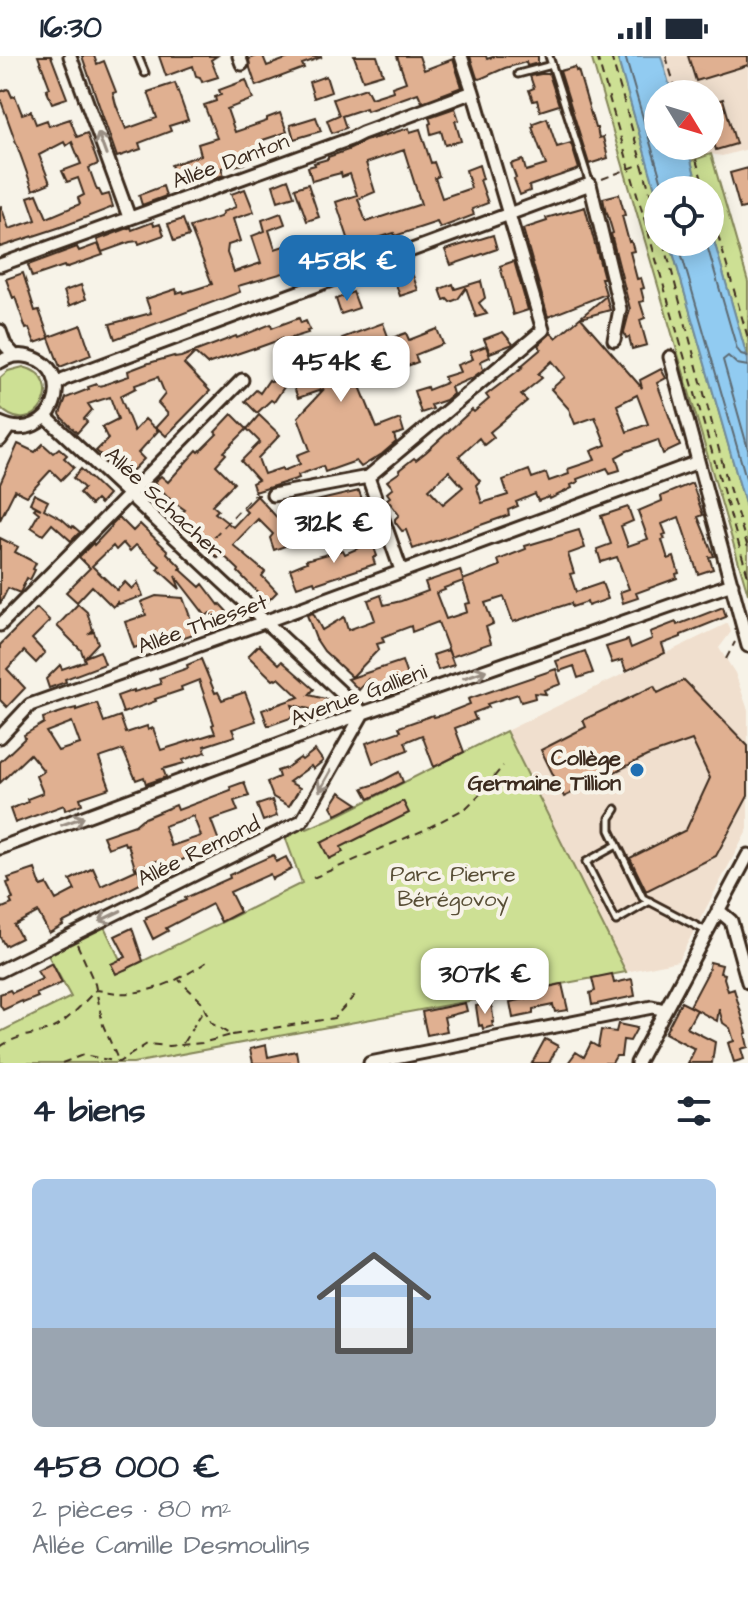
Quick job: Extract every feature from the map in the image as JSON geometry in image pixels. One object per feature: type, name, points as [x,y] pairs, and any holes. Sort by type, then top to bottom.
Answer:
[{"type":"street","points":[[70,56],[129,217]]},
{"type":"street","points":[[273,495],[368,477],[543,330],[461,56]]},
{"type":"street","name":"Allée Danton","points":[[0,265],[473,92]]},
{"type":"street","points":[[56,385],[64,379],[590,184],[620,309],[614,340]]},
{"type":"street","points":[[0,331],[5,345],[15,356]]},
{"type":"street","points":[[0,362],[15,356],[36,359],[52,375],[56,385],[55,401],[46,417],[29,427],[5,425],[0,440]]},
{"type":"street","points":[[670,357],[748,646]]},
{"type":"street","points":[[0,625],[242,380]]},
{"type":"street","name":"Allée Schacher","points":[[46,417],[363,713]]},
{"type":"street","name":"Allée Thiesset","points":[[0,737],[30,705],[698,462]]},
{"type":"street","points":[[368,477],[401,570]]},
{"type":"street","name":"Avenue Gallieni","points":[[0,848],[363,713],[732,584]]},
{"type":"street","name":"Allée Remond","points":[[0,971],[302,821],[363,713]]},
{"type":"street","points":[[637,1063],[748,855]]},
{"type":"street","points":[[718,910],[731,921],[748,982]]},
{"type":"street","points":[[370,1063],[652,1007],[665,1010]]},
{"type":"lane","points":[[138,56],[145,73]]},
{"type":"lane","points":[[549,56],[590,184]]},
{"type":"lane","points":[[518,74],[552,65]]},
{"type":"lane","points":[[616,809],[610,818],[610,830],[643,898],[706,932]]},
{"type":"lane","points":[[617,845],[586,862],[616,921],[650,901]]},
{"type":"path","points":[[597,56],[748,576]]},
{"type":"path","points":[[611,56],[646,176]]},
{"type":"path","points":[[666,56],[673,80]]},
{"type":"path","points":[[590,184],[642,163]]},
{"type":"path","points":[[668,256],[748,548]]},
{"type":"path","points":[[724,256],[748,338]]},
{"type":"path","points":[[195,557],[254,495],[273,495]]},
{"type":"path","points":[[313,878],[422,831],[466,808],[503,766]]},
{"type":"path","points":[[73,934],[95,984],[103,1025],[119,1062]]},
{"type":"path","points":[[0,1047],[18,1036],[52,1029],[96,990],[128,993],[154,989],[179,980],[208,961]]},
{"type":"path","points":[[179,980],[201,1001],[211,1023],[231,1035]]},
{"type":"path","points":[[62,1063],[83,1055],[119,1062],[147,1044],[202,1043],[231,1035],[334,1018],[355,995]]},
{"type":"path","points":[[183,1044],[204,1010]]},
{"type":"shaded area","points":[[661,56],[748,56],[748,149],[724,155],[724,80],[668,80]]},
{"type":"shaded area","name":"Collège Germaine Tillion","points":[[728,623],[731,632],[719,648],[735,673],[748,710],[748,829],[678,961],[626,972],[506,731]]},
{"type":"green space","points":[[591,56],[617,56],[644,150],[644,160],[647,160],[651,176],[644,176],[644,238]]},
{"type":"green space","points":[[713,160],[717,176],[695,176],[691,161]]},
{"type":"green space","points":[[724,199],[748,282],[748,360],[718,256],[724,256]]},
{"type":"green space","points":[[649,256],[674,256],[748,514],[748,594]]},
{"type":"green space","points":[[23,367],[37,373],[44,383],[46,394],[35,414],[25,418],[13,416],[0,407],[0,378],[8,371]]},
{"type":"green space","name":"Parc Pierre Bérégovoy","points":[[506,731],[626,972],[133,1063],[0,1063],[0,1032],[71,997],[44,948],[101,920],[125,970],[302,883],[283,831],[302,821],[307,829],[341,814]]},
{"type":"water","points":[[617,56],[661,56],[668,80],[644,80],[644,150]]},
{"type":"water","points":[[647,160],[691,160],[695,176],[651,176]]},
{"type":"water","points":[[674,256],[718,256],[748,360],[748,514]]},
{"type":"building","points":[[38,56],[51,56],[67,98],[52,103]]},
{"type":"building","points":[[82,56],[94,56],[97,64],[104,61],[126,129],[157,118],[148,92],[175,83],[188,120],[169,126],[171,131],[139,143],[141,149],[117,157]]},
{"type":"building","points":[[159,56],[217,56],[211,60],[218,77],[202,82],[193,66],[166,76]]},
{"type":"building","points":[[263,56],[267,66],[294,56],[322,57],[302,64],[304,68],[256,86],[249,59]]},
{"type":"building","points":[[354,56],[377,56],[383,74],[363,80]]},
{"type":"building","points":[[397,56],[419,56],[424,70],[453,59],[462,87],[422,102],[418,93],[367,111],[366,108],[342,116],[346,128],[332,133],[327,120],[339,115],[333,99],[366,88],[371,98],[393,91],[392,87],[406,82]]},
{"type":"building","points":[[470,56],[486,56],[487,59],[495,56],[538,56],[538,63],[527,66],[526,62],[480,79]]},
{"type":"building","points":[[688,56],[748,56],[748,65],[696,80]]},
{"type":"building","points":[[575,67],[599,138],[603,137],[608,158],[589,164],[560,71]]},
{"type":"building","points":[[549,74],[559,105],[540,111],[537,100],[533,101],[529,90],[534,88],[530,76]]},
{"type":"building","points":[[326,76],[331,92],[314,98],[309,82]]},
{"type":"building","points":[[246,80],[253,99],[227,109],[235,132],[280,113],[287,132],[260,141],[264,153],[244,160],[245,164],[221,168],[224,175],[214,178],[211,172],[178,184],[171,165],[201,155],[198,144],[217,138],[204,105],[216,101],[215,97],[221,95],[219,90]]},
{"type":"building","points":[[7,89],[12,97],[15,96],[22,114],[31,111],[36,124],[47,120],[49,126],[70,119],[77,137],[87,133],[98,164],[89,168],[97,190],[102,196],[109,194],[113,207],[0,247],[1,206],[9,229],[36,220],[28,197],[37,194],[47,218],[80,204],[78,198],[84,195],[78,178],[67,182],[62,171],[81,164],[72,142],[66,146],[64,142],[39,155],[50,183],[33,190],[0,98],[0,92]]},
{"type":"building","points":[[724,102],[736,144],[724,148]]},
{"type":"building","points":[[455,108],[461,141],[445,145],[441,131],[431,134],[429,117]]},
{"type":"building","points":[[316,117],[321,131],[294,139],[290,125]]},
{"type":"building","points":[[547,118],[557,147],[571,143],[579,169],[529,186],[530,191],[520,195],[511,164],[523,160],[526,171],[546,165],[532,127],[533,123]]},
{"type":"building","points":[[409,128],[410,132],[420,129],[431,163],[434,162],[439,176],[435,178],[442,198],[471,188],[466,170],[479,165],[483,179],[480,180],[488,203],[472,209],[474,215],[440,228],[437,222],[395,236],[394,233],[366,241],[351,246],[353,253],[238,286],[240,292],[115,339],[110,324],[151,313],[146,299],[176,289],[177,293],[184,293],[212,284],[190,227],[220,217],[222,212],[236,207],[231,194],[245,189],[254,212],[233,219],[240,241],[228,245],[227,253],[234,272],[261,263],[252,236],[265,231],[262,220],[281,213],[285,224],[269,230],[275,249],[299,241],[300,245],[310,242],[311,245],[326,240],[329,248],[349,241],[336,202],[357,195],[350,174],[342,177],[341,173],[312,181],[308,167],[365,141]],"holes":[[[404,150],[421,204],[366,222],[358,199],[375,192],[366,163]]]},
{"type":"building","points":[[748,168],[748,207],[740,209],[730,173]]},
{"type":"building","points":[[288,179],[294,196],[278,201],[273,185]]},
{"type":"building","points":[[308,184],[319,217],[307,221],[295,188]]},
{"type":"building","points":[[163,186],[166,196],[142,205],[139,195]]},
{"type":"building","points":[[619,194],[625,215],[622,216],[634,251],[630,252],[637,279],[641,278],[644,288],[641,289],[644,301],[640,302],[645,318],[640,320],[647,345],[632,349],[624,332],[630,309],[603,198]]},
{"type":"building","points":[[585,207],[606,294],[548,317],[523,229],[547,221],[546,218]]},
{"type":"building","points":[[183,219],[189,236],[174,241],[168,224]]},
{"type":"building","points":[[153,222],[154,226],[160,224],[164,235],[102,252],[97,240]]},
{"type":"building","points":[[493,235],[497,249],[451,265],[445,250]]},
{"type":"building","points":[[98,244],[103,255],[32,277],[28,265],[77,247],[79,251]]},
{"type":"building","points":[[514,261],[528,310],[513,315],[500,266]]},
{"type":"building","points":[[23,273],[35,311],[39,310],[49,337],[81,325],[91,355],[60,367],[49,338],[35,343],[29,328],[26,329],[6,279]]},
{"type":"building","points":[[412,273],[418,290],[400,296],[394,279]]},
{"type":"building","points":[[481,281],[485,298],[479,303],[487,314],[476,317],[466,288],[458,299],[450,302],[444,300],[440,289],[453,284],[455,289]]},
{"type":"building","points":[[81,285],[86,299],[69,306],[64,291]]},
{"type":"building","points":[[353,292],[359,308],[341,314],[336,299]]},
{"type":"building","points":[[606,296],[610,310],[581,318],[642,388],[640,380],[661,369],[666,378],[657,383],[680,446],[663,454],[658,440],[627,451],[616,457],[620,470],[610,473],[607,468],[577,479],[572,488],[550,499],[538,501],[535,494],[516,502],[518,506],[508,510],[509,515],[413,549],[406,530],[402,531],[395,522],[399,515],[387,499],[390,497],[387,493],[393,488],[387,481],[489,399],[486,395],[523,367],[541,349],[538,345],[551,333],[556,338]],"holes":[[[552,361],[565,377],[551,389],[569,409],[575,424],[595,417],[606,445],[591,451],[595,460],[568,469],[569,474],[549,481],[546,473],[532,478],[529,470],[503,480],[508,495],[482,503],[476,485],[480,481],[459,456],[479,438],[484,445],[494,437],[490,432],[527,401],[521,395],[542,378],[538,374]],[[637,395],[648,424],[627,432],[617,405]],[[449,471],[463,487],[443,504],[429,489]]]},
{"type":"building","points":[[299,318],[301,323],[306,321],[310,330],[308,333],[207,364],[195,353],[184,364],[210,391],[166,436],[156,427],[168,414],[158,403],[165,394],[158,377],[135,385],[136,388],[120,396],[134,431],[145,419],[158,431],[138,453],[144,459],[133,470],[114,453],[107,460],[96,451],[108,439],[102,427],[118,419],[110,397],[88,404],[92,410],[77,433],[60,414],[66,398],[88,387],[129,376],[128,371],[149,363],[181,357],[271,324],[272,328]]},
{"type":"building","points":[[383,323],[389,339],[406,333],[409,340],[437,329],[443,344],[415,355],[418,362],[359,384],[377,428],[400,419],[404,432],[394,435],[396,442],[361,467],[356,461],[325,472],[323,466],[298,475],[299,478],[255,492],[252,483],[258,480],[241,461],[260,442],[247,429],[259,415],[280,435],[258,458],[264,474],[300,464],[297,455],[310,450],[298,417],[324,389],[298,398],[290,377],[311,371],[305,355],[344,342],[342,338]]},
{"type":"building","points":[[503,332],[513,344],[490,353],[484,339]]},
{"type":"building","points":[[486,346],[490,357],[481,361],[483,370],[451,387],[453,394],[431,405],[433,409],[421,413],[414,391],[427,387],[428,390],[446,383],[444,377],[460,372],[457,365],[473,359],[470,352]]},
{"type":"building","points":[[276,377],[286,384],[274,402],[271,400],[257,413],[245,401],[256,390],[260,393],[269,380],[272,382]]},
{"type":"building","points":[[232,414],[247,429],[224,452],[226,454],[216,465],[234,483],[212,505],[218,510],[215,513],[233,527],[257,496],[283,524],[296,510],[295,506],[359,491],[364,505],[367,504],[375,530],[370,534],[372,541],[326,523],[312,526],[316,535],[274,550],[270,538],[273,534],[258,519],[233,545],[265,572],[262,576],[277,592],[267,602],[222,554],[218,558],[204,545],[200,549],[191,540],[194,536],[176,519],[185,510],[154,482],[161,476],[168,482],[197,450],[199,452],[217,434],[215,432]]},
{"type":"building","points":[[18,444],[35,452],[43,444],[53,453],[59,448],[74,467],[61,480],[51,470],[27,496],[15,490],[0,520],[0,484]]},
{"type":"building","points":[[81,469],[108,495],[100,504],[96,500],[91,505],[79,493],[84,488],[73,478]]},
{"type":"building","points":[[692,483],[703,515],[698,517],[714,556],[709,557],[713,569],[698,574],[679,517],[662,524],[666,534],[662,540],[668,559],[674,557],[679,573],[676,574],[677,578],[636,593],[638,598],[623,603],[620,592],[629,589],[617,557],[601,562],[597,549],[611,544],[601,516],[628,507],[633,521],[621,526],[628,546],[648,539],[638,511],[662,501],[661,496]]},
{"type":"building","points":[[34,494],[48,501],[44,509],[80,532],[71,541],[52,524],[43,535],[31,527],[39,513],[34,509],[41,509],[30,503]]},
{"type":"building","points":[[119,517],[133,531],[140,524],[168,551],[180,569],[200,587],[203,584],[231,616],[220,625],[210,613],[206,616],[175,576],[180,589],[136,545],[130,551],[123,543],[116,550],[113,546],[92,566],[117,590],[125,582],[132,589],[138,583],[143,596],[116,605],[118,601],[113,607],[92,586],[77,602],[66,592],[90,568],[79,557]]},
{"type":"building","points":[[579,530],[585,548],[568,554],[576,592],[602,583],[608,599],[588,606],[587,602],[572,607],[571,603],[513,622],[504,597],[485,603],[493,624],[486,627],[491,643],[451,657],[438,622],[412,632],[411,626],[382,637],[384,642],[377,644],[379,649],[352,677],[324,651],[316,639],[307,615],[313,613],[322,630],[344,617],[348,630],[375,620],[368,600],[381,595],[384,605],[401,601],[428,591],[425,582],[460,570],[463,580],[500,566],[498,560],[526,549],[525,546]],"holes":[[[463,581],[470,603],[465,604],[467,612],[446,619],[436,593]]]},
{"type":"building","points":[[0,538],[18,547],[15,552],[36,563],[30,580],[27,578],[20,593],[8,588],[0,604]]},
{"type":"building","points":[[372,542],[377,556],[373,558],[375,564],[297,587],[290,569],[306,560],[343,550],[345,554]]},
{"type":"building","points":[[156,596],[183,598],[196,633],[179,639],[177,634],[134,648],[125,622],[146,615],[141,602]]},
{"type":"building","points":[[78,604],[87,612],[93,630],[90,633],[94,632],[98,643],[85,657],[100,651],[105,664],[49,688],[46,679],[60,665],[62,669],[85,661],[81,650],[57,626]]},
{"type":"building","points":[[723,607],[726,617],[662,644],[665,653],[626,671],[622,660],[612,663],[606,647],[628,640],[631,648],[652,639],[650,632]]},
{"type":"building","points":[[37,608],[50,621],[32,639],[45,653],[36,663],[24,651],[7,669],[25,688],[7,707],[0,700],[0,645]]},
{"type":"building","points":[[259,645],[314,689],[309,695],[330,700],[327,713],[292,705],[296,716],[268,726],[262,710],[299,697],[279,678],[273,680],[248,656]]},
{"type":"building","points":[[448,650],[454,665],[438,670],[433,655]]},
{"type":"building","points":[[585,651],[593,673],[578,678],[574,666],[560,671],[556,661]]},
{"type":"building","points":[[201,659],[215,693],[218,692],[222,700],[245,692],[256,721],[232,729],[235,736],[204,746],[206,752],[163,769],[166,777],[146,784],[144,777],[136,780],[123,750],[99,758],[110,788],[80,798],[82,804],[65,810],[64,805],[15,823],[10,809],[43,793],[36,776],[44,771],[30,754],[0,783],[0,762],[25,738],[24,735],[44,723],[43,718],[97,703],[104,722],[120,716],[126,733],[147,726],[148,730],[153,728],[161,750],[215,733],[199,680],[181,687],[182,690],[123,713],[117,696],[161,684],[159,678],[188,668],[187,665]],"holes":[[[72,722],[80,744],[58,751],[46,732]]]},
{"type":"building","points":[[402,661],[407,676],[389,683],[392,691],[374,697],[368,679],[359,690],[348,679]]},
{"type":"building","points":[[556,669],[561,684],[544,690],[546,694],[534,693],[535,698],[521,702],[518,694],[487,704],[489,707],[473,713],[476,720],[455,728],[464,752],[434,767],[422,735],[405,742],[408,750],[373,763],[366,743],[401,731],[399,727],[470,704],[468,699]]},
{"type":"building","points":[[684,680],[748,746],[748,796],[716,856],[646,891],[630,858],[686,830],[710,778],[692,740],[647,756],[564,797],[541,750],[586,727],[583,720],[654,686],[658,693]]},
{"type":"building","points":[[315,750],[323,761],[289,782],[300,788],[289,806],[273,797],[267,782],[279,777],[277,771],[300,758],[302,760]]},
{"type":"building","points":[[399,772],[403,782],[369,799],[363,788]]},
{"type":"building","points":[[244,782],[249,796],[234,801],[238,811],[211,820],[220,844],[177,862],[178,865],[161,871],[157,861],[135,868],[128,844],[124,842],[108,848],[103,836],[176,805],[178,810],[231,790],[230,787]],"holes":[[[193,816],[201,836],[171,846],[164,826]]]},
{"type":"building","points":[[340,792],[358,804],[336,815],[331,806]]},
{"type":"building","points":[[272,800],[277,816],[263,821],[257,805]]},
{"type":"building","points":[[403,801],[409,813],[341,847],[343,852],[329,859],[321,843]]},
{"type":"building","points":[[273,855],[276,862],[286,857],[292,869],[272,879],[270,874],[230,892],[240,912],[221,922],[212,904],[166,928],[168,931],[153,939],[144,920],[146,917]]},
{"type":"building","points":[[93,868],[101,886],[138,869],[142,883],[62,923],[49,933],[38,912],[14,925],[21,938],[5,946],[0,937],[0,909],[12,904],[8,878],[35,869],[41,886],[47,884],[56,900],[75,890],[70,880]]},
{"type":"building","points":[[132,928],[143,961],[116,974],[111,964],[126,957],[115,936]]},
{"type":"building","points":[[710,962],[722,965],[720,973],[725,974],[728,991],[734,989],[747,1033],[748,1047],[741,1049],[744,1059],[734,1062],[728,1043],[734,1041],[719,1009],[717,1021],[690,1006]]},
{"type":"building","points":[[52,963],[62,983],[36,994],[38,997],[3,1010],[0,994],[10,990],[12,993],[42,979],[37,971]]},
{"type":"building","points":[[612,974],[614,983],[632,979],[635,996],[592,1005],[590,993],[595,991],[592,978]]},
{"type":"building","points":[[562,984],[568,1010],[555,1012],[553,1005],[513,1018],[510,1002],[540,996],[539,989]]},
{"type":"building","points":[[681,1002],[697,1010],[687,1028],[715,1042],[712,1063],[688,1063],[695,1049],[665,1033]]},
{"type":"building","points":[[465,1003],[467,1011],[444,1017],[447,1031],[427,1035],[422,1012]]},
{"type":"building","points":[[491,1003],[493,1026],[483,1029],[482,1025],[479,1026],[476,1006]]},
{"type":"building","points":[[618,1024],[637,1028],[630,1041],[623,1040],[621,1056],[616,1056],[612,1063],[568,1063],[576,1052],[584,1057],[591,1043],[598,1047],[601,1030],[616,1032]]},
{"type":"building","points":[[545,1039],[558,1046],[549,1063],[532,1063]]},
{"type":"building","points":[[266,1045],[268,1057],[296,1051],[298,1063],[253,1063],[250,1049]]},
{"type":"place","name":"Collège Germaine Tillion","points":[[637,770]]}]
